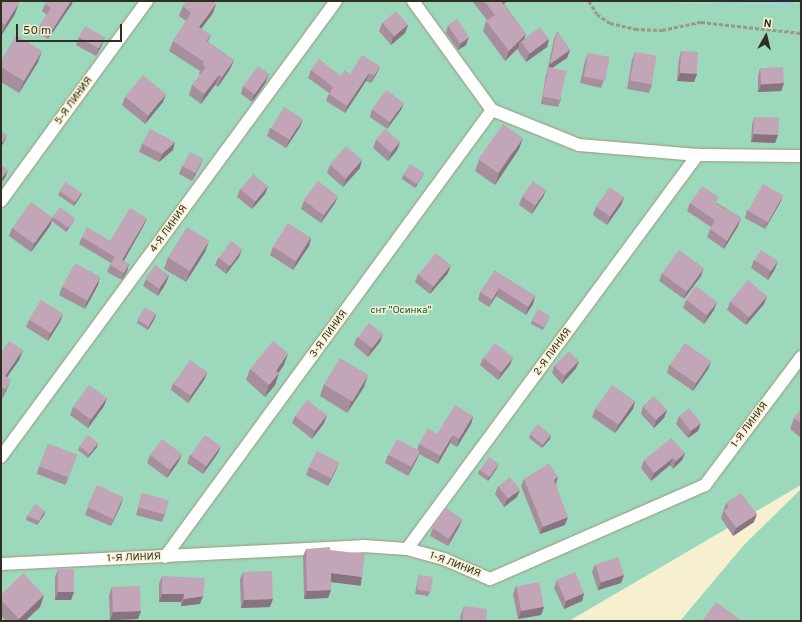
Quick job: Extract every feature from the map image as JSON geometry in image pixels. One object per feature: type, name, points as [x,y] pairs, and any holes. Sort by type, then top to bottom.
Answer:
[{"type":"street","name":"5-Я ЛИНИЯ","points":[[1,201],[147,1]]},
{"type":"street","name":"4-Я ЛИНИЯ","points":[[1,457],[336,1]]},
{"type":"street","points":[[413,1],[492,110],[579,145],[698,155],[801,156]]},
{"type":"street","name":"3-Я ЛИНИЯ","points":[[165,557],[492,110]]},
{"type":"street","name":"2-Я ЛИНИЯ","points":[[407,549],[698,155]]},
{"type":"street","name":"1-Я ЛИНИЯ","points":[[1,564],[363,546],[407,549],[444,559],[490,579],[705,485],[801,357]]},
{"type":"path","points":[[589,1],[596,14],[610,23],[635,29],[662,30],[701,22],[801,32]]},
{"type":"green space","name":"снт \"Осинка\"","points":[[1,1],[603,1],[793,4],[801,1],[801,485],[569,621],[1,621]]},
{"type":"green space","points":[[801,489],[801,621],[680,621],[743,546]]},
{"type":"water","points":[[603,1],[799,1],[793,4]]},
{"type":"building","points":[[1,1],[17,1],[19,3],[5,25],[1,22]]},
{"type":"building","points":[[46,1],[71,1],[51,32],[40,25],[51,8],[45,4]]},
{"type":"building","points":[[186,1],[213,1],[216,4],[199,27],[211,35],[206,41],[234,60],[222,77],[219,75],[204,94],[192,85],[206,67],[203,65],[204,62],[173,41],[191,13],[183,6]]},
{"type":"building","points":[[484,1],[501,1],[526,34],[509,51],[486,21],[495,15]]},
{"type":"building","points":[[396,11],[408,25],[394,36],[382,23]]},
{"type":"building","points":[[457,19],[469,37],[460,43],[448,25]]},
{"type":"building","points":[[85,26],[105,37],[99,49],[79,37]]},
{"type":"building","points":[[540,27],[549,39],[530,53],[521,41]]},
{"type":"building","points":[[557,31],[570,50],[550,64]]},
{"type":"building","points":[[16,35],[42,51],[24,81],[1,67],[1,61]]},
{"type":"building","points":[[681,51],[698,52],[697,74],[680,73]]},
{"type":"building","points":[[635,52],[657,56],[652,84],[630,81]]},
{"type":"building","points":[[588,53],[610,57],[605,80],[584,77]]},
{"type":"building","points":[[362,55],[380,66],[374,76],[369,73],[347,106],[329,94],[333,87],[311,70],[319,59],[341,76],[344,70],[350,74]]},
{"type":"building","points":[[258,66],[269,74],[255,94],[243,86]]},
{"type":"building","points":[[549,67],[567,71],[560,100],[542,96]]},
{"type":"building","points":[[783,67],[784,83],[761,85],[760,69]]},
{"type":"building","points":[[143,75],[166,94],[148,116],[125,96]]},
{"type":"building","points":[[386,90],[404,103],[390,122],[372,109]]},
{"type":"building","points":[[284,107],[303,119],[289,140],[271,128]]},
{"type":"building","points":[[754,117],[779,118],[778,135],[753,134]]},
{"type":"building","points":[[503,124],[523,138],[498,173],[478,159]]},
{"type":"building","points":[[150,129],[175,142],[162,154],[142,144]]},
{"type":"building","points":[[385,129],[400,142],[391,153],[376,140]]},
{"type":"building","points":[[1,131],[7,135],[1,144]]},
{"type":"building","points":[[346,146],[362,160],[345,179],[330,165]]},
{"type":"building","points":[[190,152],[203,159],[196,173],[182,166]]},
{"type":"building","points":[[410,164],[424,173],[417,184],[403,175]]},
{"type":"building","points":[[1,165],[8,170],[1,179]]},
{"type":"building","points":[[253,174],[268,186],[255,202],[240,190]]},
{"type":"building","points":[[318,181],[338,196],[324,215],[304,200]]},
{"type":"building","points":[[533,181],[546,190],[535,206],[522,197]]},
{"type":"building","points":[[66,182],[82,193],[75,202],[60,191]]},
{"type":"building","points":[[763,184],[783,195],[768,222],[748,211]]},
{"type":"building","points":[[702,186],[719,197],[715,203],[741,218],[727,241],[710,229],[715,220],[690,203]]},
{"type":"building","points":[[610,187],[624,197],[610,216],[596,206]]},
{"type":"building","points":[[31,202],[53,218],[34,244],[12,228]]},
{"type":"building","points":[[60,207],[75,218],[68,228],[53,217]]},
{"type":"building","points":[[130,208],[147,218],[122,260],[129,264],[124,273],[110,265],[115,257],[82,237],[87,227],[110,241]]},
{"type":"building","points":[[288,223],[311,238],[295,261],[273,246]]},
{"type":"building","points":[[187,227],[209,241],[190,271],[168,258]]},
{"type":"building","points":[[231,241],[242,249],[230,266],[219,258]]},
{"type":"building","points":[[679,250],[704,268],[687,292],[662,273]]},
{"type":"building","points":[[761,250],[778,261],[771,271],[754,260]]},
{"type":"building","points":[[436,253],[451,265],[433,287],[418,275]]},
{"type":"building","points":[[75,263],[100,277],[87,301],[62,287]]},
{"type":"building","points":[[155,265],[169,275],[159,289],[145,279]]},
{"type":"building","points":[[495,271],[535,296],[528,307],[499,288],[492,300],[480,292]]},
{"type":"building","points":[[748,280],[767,296],[749,318],[730,301]]},
{"type":"building","points":[[696,286],[717,302],[707,315],[686,300]]},
{"type":"building","points":[[41,300],[63,314],[51,333],[29,320]]},
{"type":"building","points":[[145,307],[156,314],[148,327],[137,320]]},
{"type":"building","points":[[538,309],[550,316],[544,327],[532,320]]},
{"type":"building","points":[[369,323],[383,334],[372,348],[358,337]]},
{"type":"building","points":[[9,341],[23,350],[5,376],[11,379],[6,389],[3,388],[1,390],[1,353]]},
{"type":"building","points":[[273,341],[288,353],[276,371],[279,373],[269,385],[250,369]]},
{"type":"building","points":[[495,343],[513,357],[501,372],[483,358]]},
{"type":"building","points":[[685,343],[711,361],[696,383],[670,365]]},
{"type":"building","points":[[569,351],[579,361],[564,376],[554,366]]},
{"type":"building","points":[[340,358],[368,375],[352,402],[324,385]]},
{"type":"building","points":[[190,360],[207,372],[191,396],[173,384]]},
{"type":"building","points":[[89,385],[107,398],[91,420],[73,407]]},
{"type":"building","points":[[612,385],[635,401],[618,425],[595,409]]},
{"type":"building","points":[[654,396],[667,410],[656,420],[643,406]]},
{"type":"building","points":[[307,400],[327,415],[315,431],[295,416]]},
{"type":"building","points":[[455,405],[473,416],[459,439],[453,435],[440,456],[419,444],[428,428],[437,434]]},
{"type":"building","points":[[689,408],[701,423],[691,431],[679,416]]},
{"type":"building","points":[[801,410],[801,423],[794,418]]},
{"type":"building","points":[[538,424],[551,435],[543,445],[530,434]]},
{"type":"building","points":[[88,435],[98,443],[89,454],[79,446]]},
{"type":"building","points":[[205,435],[221,446],[206,466],[191,455]]},
{"type":"building","points":[[671,438],[685,453],[676,461],[673,458],[654,473],[644,460]]},
{"type":"building","points":[[162,439],[182,454],[170,470],[150,455]]},
{"type":"building","points":[[397,439],[420,451],[412,467],[389,455]]},
{"type":"building","points":[[48,444],[77,455],[68,478],[39,466]]},
{"type":"building","points":[[317,451],[339,462],[331,478],[309,467]]},
{"type":"building","points":[[489,457],[499,464],[490,477],[480,470]]},
{"type":"building","points":[[549,463],[558,477],[554,480],[568,517],[543,527],[524,479]]},
{"type":"building","points":[[510,477],[520,490],[508,499],[498,486]]},
{"type":"building","points":[[97,485],[123,497],[113,519],[87,507]]},
{"type":"building","points":[[142,493],[169,500],[165,515],[138,507]]},
{"type":"building","points":[[741,493],[757,514],[736,528],[724,511],[729,507],[726,503]]},
{"type":"building","points":[[35,504],[45,511],[39,521],[27,516]]},
{"type":"building","points":[[445,507],[462,519],[448,539],[431,527]]},
{"type":"building","points":[[330,547],[330,550],[365,554],[362,577],[331,573],[331,590],[307,591],[306,549]]},
{"type":"building","points":[[618,557],[624,575],[601,582],[595,564]]},
{"type":"building","points":[[58,569],[74,569],[74,592],[58,592]]},
{"type":"building","points":[[272,571],[273,599],[244,600],[243,572]]},
{"type":"building","points":[[575,572],[584,593],[566,601],[557,580]]},
{"type":"building","points":[[23,573],[44,595],[19,619],[1,600],[1,595]]},
{"type":"building","points":[[419,575],[433,577],[431,592],[417,590]]},
{"type":"building","points":[[162,576],[205,578],[203,596],[184,599],[184,594],[162,594]]},
{"type":"building","points":[[539,582],[544,607],[521,611],[516,586]]},
{"type":"building","points":[[140,586],[141,611],[113,612],[112,587]]},
{"type":"building","points":[[716,602],[742,621],[702,621]]},
{"type":"building","points":[[464,606],[487,609],[486,621],[462,621]]}]
